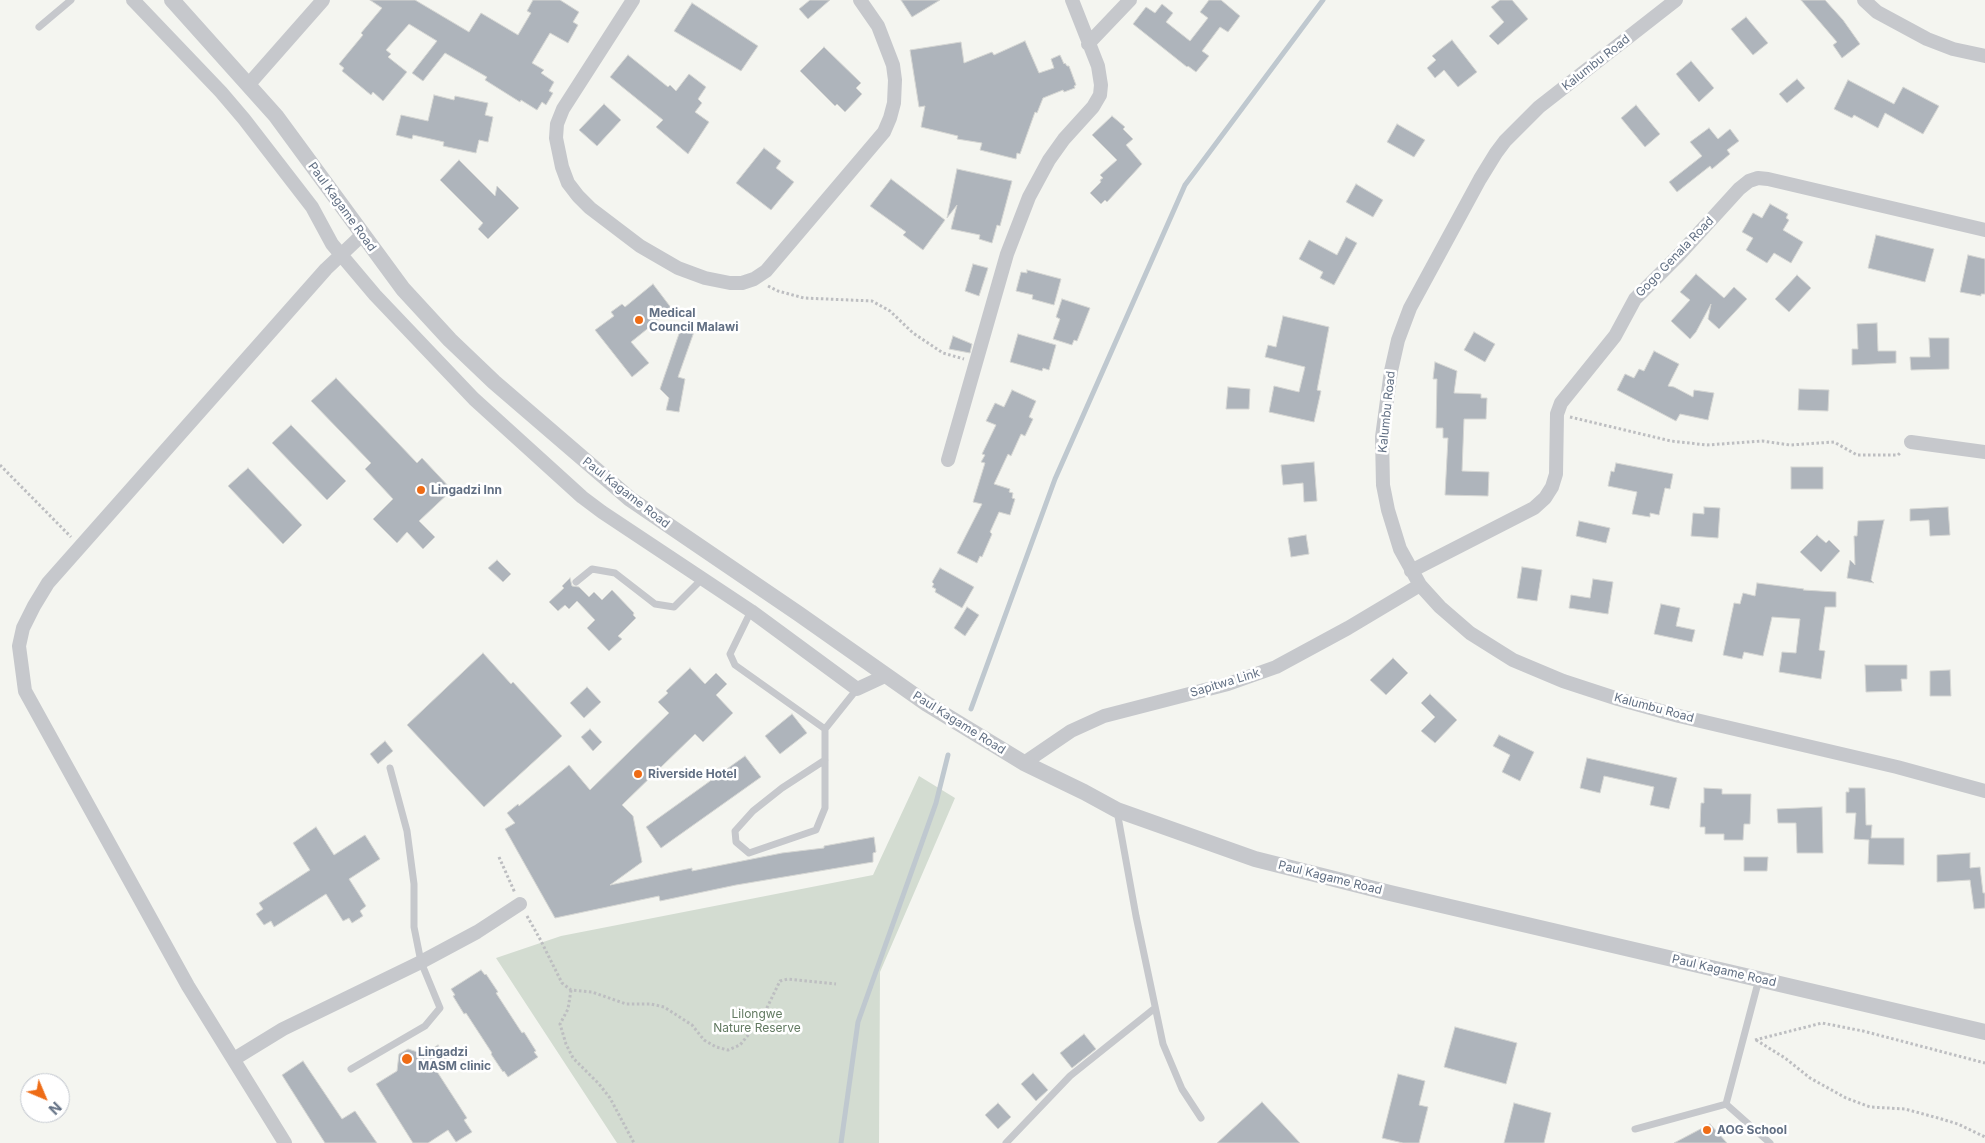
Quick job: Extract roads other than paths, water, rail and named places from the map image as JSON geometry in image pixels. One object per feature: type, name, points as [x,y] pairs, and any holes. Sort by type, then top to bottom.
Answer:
[{"type":"street","points":[[133,0],[222,92],[244,118],[312,207],[324,232],[341,255],[375,295],[474,399],[582,497],[704,578],[857,689],[885,676]]},
{"type":"street","name":"Paul Kagame Road","points":[[172,0],[276,116],[403,289],[450,340],[552,434],[630,499],[966,730],[1024,763],[1117,810],[1255,859],[1446,907],[1759,978],[1985,1032]]},
{"type":"street","points":[[249,84],[323,0]]},
{"type":"street","points":[[633,0],[563,108],[557,124],[556,138],[558,151],[568,183],[590,208],[640,246],[678,268],[718,282],[742,283],[754,279],[766,271],[884,132],[890,118],[894,103],[896,80],[894,65],[878,26],[860,0]]},
{"type":"street","points":[[948,460],[1007,254],[1030,197],[1049,160],[1064,139],[1093,107],[1100,95],[1101,85],[1098,66],[1072,0]]},
{"type":"street","points":[[1088,44],[1130,0]]},
{"type":"street","name":"Kalumbu Road","points":[[1676,0],[1539,107],[1505,142],[1480,179],[1410,308],[1398,340],[1391,371],[1381,452],[1383,485],[1388,510],[1400,549],[1420,585],[1440,607],[1477,638],[1513,660],[1563,681],[1679,716],[1879,763],[1985,791]]},
{"type":"street","points":[[1864,0],[1877,12],[1927,39],[1953,49],[1985,56]]},
{"type":"street","name":"Gogo Genala Road","points":[[1411,571],[1534,508],[1545,498],[1552,487],[1556,474],[1557,414],[1561,403],[1615,336],[1635,299],[1678,256],[1739,189],[1749,181],[1758,178],[1768,179],[1985,230]]},
{"type":"street","points":[[285,1143],[188,986],[25,691],[18,646],[23,628],[48,583],[326,269],[362,235]]},
{"type":"street","points":[[1911,442],[1985,452]]},
{"type":"street","name":"Sapitwa Link","points":[[1024,763],[1071,732],[1104,716],[1228,684],[1276,667],[1348,628],[1420,585]]},
{"type":"street","points":[[234,1059],[283,1030],[422,962],[477,932],[520,904]]},
{"type":"lane","points":[[40,27],[71,0]]},
{"type":"lane","points":[[576,582],[592,569],[615,573],[655,604],[674,607],[704,578]]},
{"type":"lane","points":[[751,611],[730,654],[735,665],[825,729]]},
{"type":"lane","points":[[825,760],[782,788],[753,811],[735,831],[736,842],[749,853],[816,830],[825,808],[825,760],[825,729],[857,689]]},
{"type":"lane","points":[[351,1069],[425,1026],[440,1008],[422,962],[414,927],[414,884],[407,831],[390,768]]},
{"type":"lane","points":[[1117,810],[1162,1044],[1182,1089],[1201,1118]]},
{"type":"lane","points":[[1726,1104],[1759,978]]},
{"type":"lane","points":[[1006,1143],[1070,1076],[1155,1008]]},
{"type":"lane","points":[[1636,1129],[1726,1104]]},
{"type":"lane","points":[[1726,1104],[1770,1143]]},
{"type":"waterway","points":[[971,709],[1055,479],[1185,185],[1323,0]]},
{"type":"waterway","points":[[841,1143],[858,1022],[936,803],[948,755]]},
{"type":"place","name":"Medical Council Malawi","points":[[639,320]]},
{"type":"place","name":"Lingadzi Inn","points":[[421,490]]},
{"type":"place","name":"Riverside Hotel","points":[[638,774]]},
{"type":"place","name":"Lingadzi MASM clinic","points":[[407,1059]]},
{"type":"place","name":"AOG School","points":[[1707,1130]]},
{"type":"park label","name":"Lilongwe Nature Reserve","points":[[757,1021]]}]
